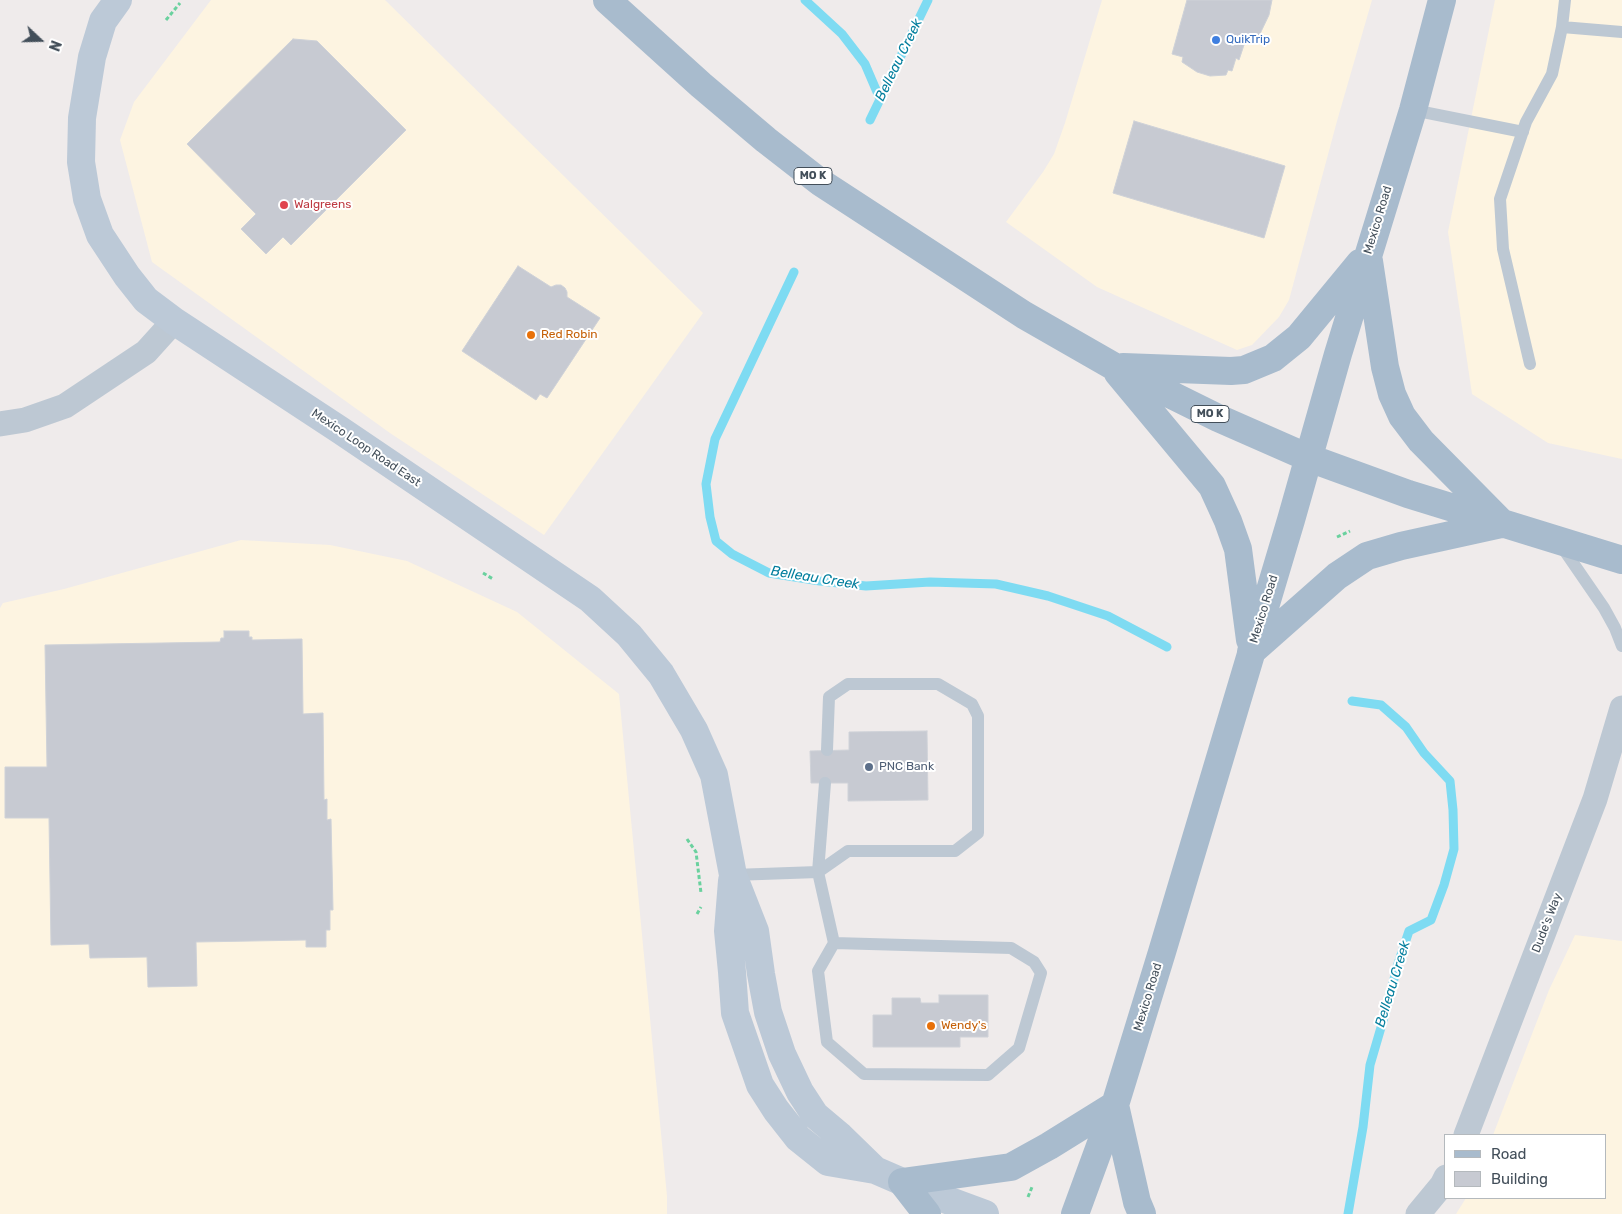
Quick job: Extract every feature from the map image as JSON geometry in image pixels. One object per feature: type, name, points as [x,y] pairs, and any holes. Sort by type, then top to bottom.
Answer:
[{"type":"main road","name":"MO K","points":[[607,0],[701,86],[820,182],[1024,315],[1113,366],[1218,418],[1309,458],[1408,494],[1622,560]]},
{"type":"main road","name":"Mexico Road","points":[[1075,1214],[1115,1105],[1162,952],[1368,254],[1413,110],[1442,0]]},
{"type":"main road","points":[[1113,366],[1231,371],[1244,370],[1273,358],[1299,337],[1368,254]]},
{"type":"main road","points":[[1368,254],[1385,367],[1392,394],[1402,416],[1421,441],[1503,524]]},
{"type":"main road","points":[[1113,366],[1212,486],[1238,549],[1251,652]]},
{"type":"main road","points":[[1251,652],[1337,576],[1367,556],[1401,546],[1503,524]]},
{"type":"main road","points":[[927,1214],[902,1182],[1010,1166],[1049,1146],[1115,1105],[1135,1193],[1142,1214]]},
{"type":"street","name":"Mexico Loop Road East","points":[[118,0],[104,21],[92,57],[82,118],[81,162],[87,199],[100,235],[127,276],[146,300],[174,321],[551,572],[590,599],[629,635],[661,674],[694,730],[714,775],[733,875],[728,931],[735,1013],[760,1085],[776,1110],[798,1138],[828,1162],[875,1170],[985,1214]]},
{"type":"street","points":[[0,424],[25,420],[65,406],[146,352],[174,321]]},
{"type":"street","name":"Dude's Way","points":[[1466,1134],[1595,799],[1622,708]]},
{"type":"street","points":[[1418,1214],[1444,1180]]},
{"type":"lane","points":[[1530,364],[1503,249],[1500,199],[1526,122],[1552,74],[1562,27],[1565,0]]},
{"type":"lane","points":[[1562,27],[1622,32]]},
{"type":"lane","points":[[1413,110],[1523,132]]},
{"type":"lane","points":[[1557,540],[1604,608],[1622,646]]},
{"type":"lane","points":[[733,875],[818,872],[848,851],[955,851],[978,833],[978,716],[972,704],[938,684],[848,684],[829,698],[827,750]]},
{"type":"lane","points":[[825,783],[818,872],[834,943],[818,971],[827,1042],[864,1074],[988,1076],[1019,1048],[1042,973],[1034,962],[1012,948],[834,943]]},
{"type":"path","points":[[166,20],[180,3]]},
{"type":"path","points":[[1336,538],[1350,531]]},
{"type":"path","points":[[483,573],[493,579]]},
{"type":"path","points":[[687,839],[696,852],[698,862],[701,907],[697,914]]},
{"type":"shaded area","points":[[211,0],[385,0],[703,313],[544,535],[390,433],[152,262],[120,140],[134,102]]},
{"type":"shaded area","points":[[1102,0],[1372,0],[1289,300],[1279,317],[1252,345],[1237,350],[1097,287],[1006,222],[1054,154]]},
{"type":"shaded area","points":[[1495,0],[1622,0],[1622,459],[1548,443],[1472,394],[1448,232]]},
{"type":"shaded area","points":[[241,540],[330,545],[407,561],[517,612],[619,694],[667,1196],[667,1214],[0,1214],[0,608],[3,603],[64,589]]},
{"type":"shaded area","points":[[1575,935],[1622,941],[1622,1214],[1456,1214],[1465,1199],[1607,1199],[1607,1134],[1493,1134],[1549,990]]},
{"type":"building","name":"QuikTrip","points":[[1187,0],[1272,0],[1269,15],[1258,38],[1254,43],[1245,42],[1239,60],[1236,58],[1232,71],[1228,70],[1226,75],[1210,76],[1197,72],[1182,62],[1183,57],[1172,54]]},
{"type":"building","name":"Walgreens","points":[[293,39],[317,41],[406,130],[291,245],[283,237],[266,254],[241,229],[256,214],[187,144]]},
{"type":"building","points":[[1134,121],[1285,166],[1264,238],[1113,193]]},
{"type":"building","name":"Red Robin","points":[[518,266],[551,287],[561,285],[567,292],[567,297],[600,318],[547,398],[540,394],[536,400],[462,351]]},
{"type":"building","points":[[224,631],[249,631],[249,637],[252,637],[252,640],[302,639],[303,714],[323,713],[324,800],[327,799],[327,820],[331,819],[333,910],[330,910],[330,930],[326,930],[326,947],[306,947],[306,940],[196,942],[197,986],[148,987],[147,957],[90,958],[89,944],[51,945],[49,818],[5,818],[5,767],[47,767],[45,645],[220,642],[221,638],[224,638]]},
{"type":"building","name":"PNC Bank","points":[[927,731],[928,800],[848,801],[848,783],[811,783],[810,751],[849,750],[849,732]]},
{"type":"building","name":"Wendy's","points":[[939,995],[988,995],[988,1037],[960,1037],[960,1047],[873,1047],[873,1015],[892,1015],[892,998],[920,998],[921,1003],[939,1003]]},
{"type":"waterway","points":[[805,0],[842,34],[865,64],[880,99]]},
{"type":"waterway","name":"Belleau Creek","points":[[870,120],[928,0]]},
{"type":"waterway","name":"Belleau Creek","points":[[794,272],[715,439],[706,484],[710,517],[716,541],[732,554],[769,573],[866,586],[930,582],[996,584],[1048,596],[1108,616],[1167,647]]},
{"type":"waterway","name":"Belleau Creek","points":[[1348,1214],[1363,1127],[1370,1065],[1397,967],[1409,931],[1431,920],[1444,885],[1454,849],[1450,781],[1424,753],[1406,727],[1381,705],[1352,701]]},
{"type":"place","name":"QuikTrip","points":[[1216,40]]},
{"type":"place","name":"Walgreens","points":[[284,205]]},
{"type":"place","name":"Red Robin","points":[[531,335]]},
{"type":"place","name":"PNC Bank","points":[[869,767]]},
{"type":"place","name":"Wendy's","points":[[931,1026]]}]
